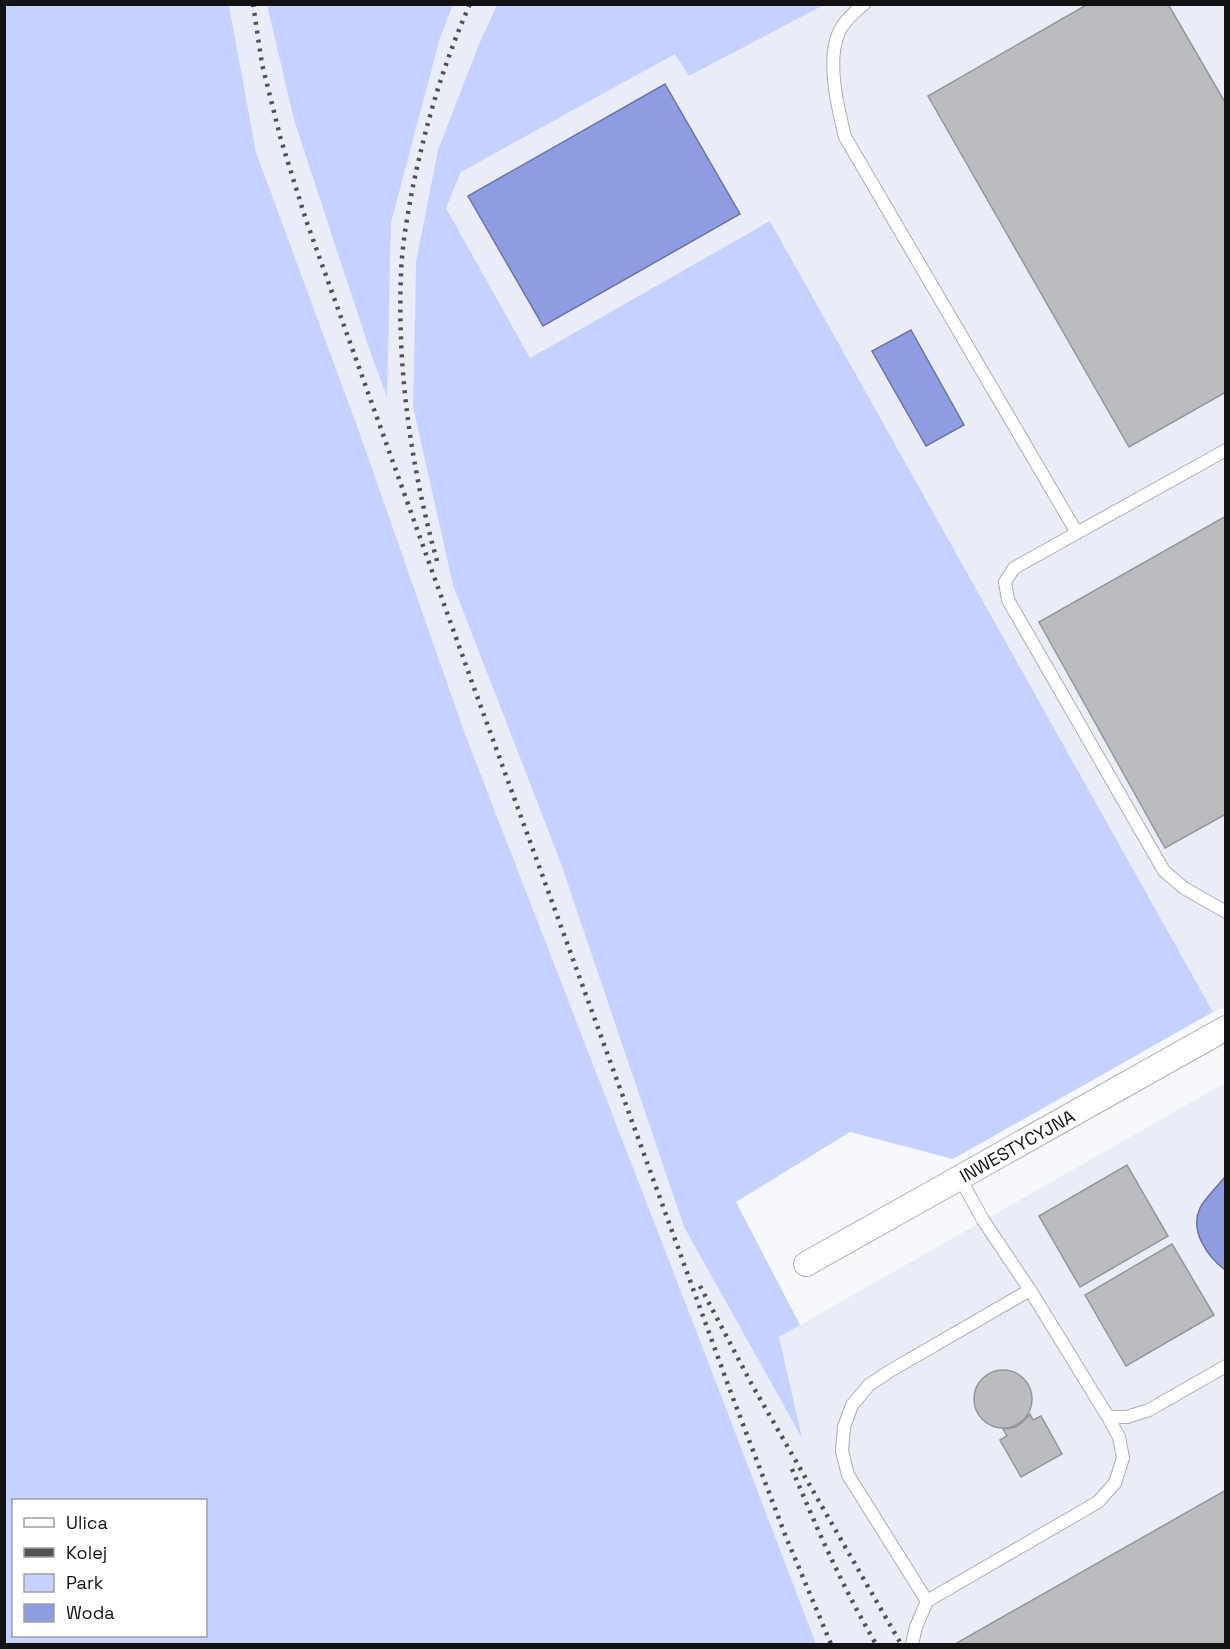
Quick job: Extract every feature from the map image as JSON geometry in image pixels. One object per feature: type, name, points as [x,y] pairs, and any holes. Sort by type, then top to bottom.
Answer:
[{"type":"street","name":"INWESTYCYJNA","points":[[806,1264],[1226,1028]]},
{"type":"lane","points":[[864,4],[850,15],[838,32],[834,53],[833,78],[845,137],[1077,533]]},
{"type":"lane","points":[[1226,450],[1014,568],[1005,582],[1008,600],[1164,871],[1184,888],[1226,912]]},
{"type":"lane","points":[[912,1644],[916,1626],[927,1601],[1098,1502],[1115,1483],[1123,1458],[1119,1437],[1108,1417],[1030,1290],[983,1220],[960,1178]]},
{"type":"lane","points":[[927,1601],[848,1475],[842,1450],[844,1427],[852,1405],[869,1385],[1030,1290]]},
{"type":"lane","points":[[1108,1417],[1127,1417],[1149,1410],[1226,1365]]},
{"type":"shaded area","points":[[229,5],[267,5],[294,120],[386,395],[391,223],[440,38],[453,5],[497,5],[480,42],[416,262],[413,407],[453,585],[560,861],[684,1227],[801,1436],[779,1337],[1225,1083],[1225,1644],[816,1644],[465,734],[360,434],[256,152]]},
{"type":"shaded area","points":[[824,5],[1225,5],[1225,1006],[1213,1012],[770,221],[530,358],[446,208],[461,172],[676,53],[689,76]]},
{"type":"green space","points":[[5,4],[229,5],[256,152],[360,434],[465,734],[816,1644],[5,1644]]},
{"type":"green space","points":[[267,5],[453,5],[440,38],[391,223],[387,397],[294,120]]},
{"type":"green space","points":[[497,5],[824,5],[689,76],[675,54],[461,172],[446,208],[530,358],[770,221],[1213,1012],[953,1159],[850,1132],[736,1202],[800,1325],[779,1337],[802,1438],[684,1227],[560,861],[453,585],[413,407],[416,262],[438,150],[480,42]]},
{"type":"water","points":[[665,84],[740,214],[543,326],[468,196]]},
{"type":"water","points":[[911,330],[964,425],[926,446],[872,351]]},
{"type":"water","points":[[1224,1178],[1225,1270],[1207,1251],[1197,1226],[1200,1208]]},
{"type":"building","points":[[1088,4],[1168,4],[1226,104],[1226,392],[1129,447],[928,96]]},
{"type":"building","points":[[1226,516],[1226,814],[1165,848],[1039,622]]},
{"type":"building","points":[[1127,1165],[1168,1236],[1080,1287],[1039,1216]]},
{"type":"building","points":[[1172,1244],[1214,1315],[1126,1366],[1085,1295]]},
{"type":"building","points":[[997,1370],[1009,1370],[1024,1378],[1032,1393],[1032,1405],[1024,1420],[1009,1428],[997,1428],[982,1420],[974,1405],[974,1393],[982,1378]]},
{"type":"building","points":[[1030,1414],[1033,1420],[1041,1416],[1062,1454],[1021,1477],[1000,1440],[1007,1436],[1003,1429],[1016,1427]]},
{"type":"building","points":[[1226,1490],[1226,1644],[955,1644]]},
{"type":"railway","points":[[253,4],[262,64],[281,140],[306,220],[731,1393],[786,1537],[831,1644]]},
{"type":"railway","points":[[437,561],[420,490],[408,418],[401,346],[402,263],[412,191],[429,120],[451,50],[470,4]]},
{"type":"railway","points":[[700,1286],[751,1383],[901,1644]]},
{"type":"railway","points":[[792,1469],[831,1558],[876,1644]]}]
